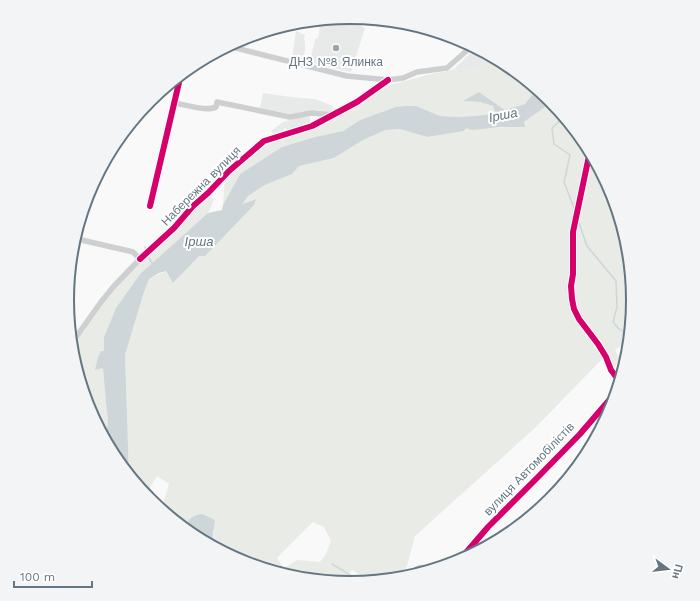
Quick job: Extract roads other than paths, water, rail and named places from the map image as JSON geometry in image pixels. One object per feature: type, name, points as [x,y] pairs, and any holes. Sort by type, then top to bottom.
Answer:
[{"type":"street","name":"Набережна вулиця","points":[[237,48],[347,76],[388,80],[403,78],[417,72],[447,68],[467,50]]},
{"type":"street","name":"Набережна вулиця","points":[[76,337],[105,296],[114,286],[140,259],[174,228],[193,206],[229,171],[264,141],[312,126],[357,102],[388,80]]},
{"type":"street","name":"Набережна вулиця","points":[[150,206],[179,84]]},
{"type":"street","points":[[175,103],[198,108],[212,109],[216,107],[217,102],[290,117],[312,113],[333,115]]},
{"type":"street","points":[[588,160],[573,232],[572,299],[574,309],[579,319],[604,353],[611,370],[616,376]]},
{"type":"street","points":[[81,240],[133,252],[140,259]]},
{"type":"street","name":"вулиця Автомобілістів","points":[[468,550],[488,527],[580,434],[606,404]]},
{"type":"street","points":[[414,570],[424,567]]},
{"type":"water","name":"Ірша","points":[[479,92],[505,110],[525,104],[533,94],[546,105],[524,122],[525,127],[500,127],[472,130],[467,128],[463,131],[427,137],[400,129],[386,130],[363,140],[334,158],[299,166],[292,174],[265,185],[248,196],[242,204],[256,199],[254,205],[205,256],[199,256],[173,283],[166,271],[149,279],[125,355],[129,466],[106,431],[108,421],[103,368],[95,370],[98,357],[101,351],[104,351],[104,337],[116,308],[140,274],[208,213],[222,210],[223,205],[240,174],[282,147],[315,137],[343,131],[360,120],[396,107],[416,106],[440,116],[462,117],[496,114],[493,106],[480,102],[463,101]]},
{"type":"water","points":[[202,514],[215,520],[213,540],[187,523],[190,518]]},
{"type":"waterway","points":[[560,121],[552,128],[554,144],[570,155],[564,182],[574,208]]},
{"type":"waterway","points":[[579,223],[587,246],[616,281],[617,307],[613,322],[625,332]]},
{"type":"waterway","points":[[149,258],[152,263]]},
{"type":"waterway","points":[[332,564],[353,577]]},
{"type":"place","name":"ДНЗ №8 Ялинка","points":[[336,48]]}]
